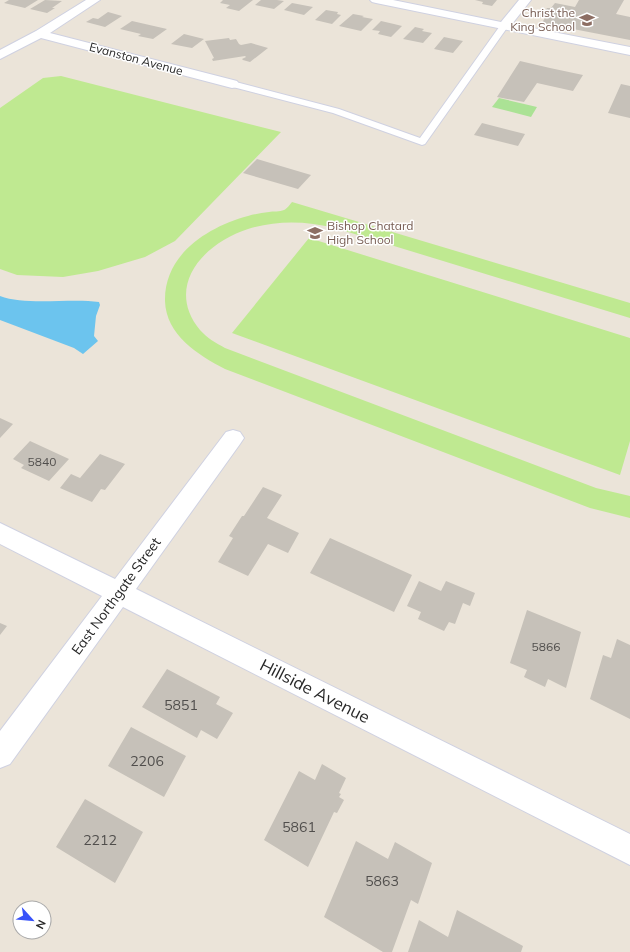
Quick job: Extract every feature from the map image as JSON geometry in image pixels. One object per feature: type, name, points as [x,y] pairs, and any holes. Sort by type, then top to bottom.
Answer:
[{"type":"street","points":[[0,55],[40,34],[94,0]]},
{"type":"street","points":[[376,0],[630,51]]},
{"type":"street","points":[[504,25],[525,0]]},
{"type":"street","name":"Evanston Avenue","points":[[40,34],[232,84]]},
{"type":"street","name":"East Northgate Street","points":[[0,754],[233,438]]},
{"type":"street","name":"Hillside Avenue","points":[[0,533],[630,850]]},
{"type":"lane","points":[[232,84],[336,111],[422,142],[504,25]]},
{"type":"green space","points":[[61,76],[281,132],[175,241],[145,257],[98,271],[63,277],[17,275],[0,269],[0,108],[43,78]]},
{"type":"green space","points":[[499,98],[537,107],[531,117],[492,107]]},
{"type":"green space","points":[[292,202],[630,303],[630,318],[335,228],[292,222],[270,224],[248,229],[217,244],[194,268],[188,282],[186,298],[190,314],[200,330],[209,338],[225,348],[596,488],[630,496],[630,518],[590,508],[225,369],[204,357],[185,342],[177,334],[171,324],[165,301],[167,285],[172,270],[180,257],[191,245],[218,227],[251,215],[282,211]]},
{"type":"green space","points":[[309,238],[630,338],[630,441],[620,475],[232,333]]},
{"type":"water","points":[[0,296],[22,301],[99,302],[100,305],[96,316],[94,336],[98,341],[83,354],[74,348],[0,320]]},
{"type":"building","points":[[9,0],[38,0],[25,8],[4,3]]},
{"type":"building","points":[[45,0],[62,1],[47,13],[30,9]]},
{"type":"building","points":[[223,0],[253,0],[239,11],[226,8],[230,5],[220,3]]},
{"type":"building","points":[[261,0],[284,1],[274,9],[255,5]]},
{"type":"building","points":[[475,0],[497,0],[492,6],[482,4],[483,2]]},
{"type":"building","name":"Christ the King School","points":[[579,0],[624,0],[616,14],[630,17],[630,40],[542,23],[546,16],[542,15],[547,8],[551,8],[555,3],[575,7]]},
{"type":"building","points":[[292,3],[313,7],[304,15],[284,10]]},
{"type":"building","points":[[326,10],[338,12],[337,14],[341,15],[332,24],[315,20]]},
{"type":"building","points":[[108,12],[122,16],[105,27],[86,22],[93,18],[98,19]]},
{"type":"building","points":[[353,14],[373,19],[361,31],[339,26]]},
{"type":"building","points":[[132,21],[167,29],[153,39],[138,36],[141,34],[120,29]]},
{"type":"building","points":[[381,21],[402,26],[391,37],[378,34],[380,31],[372,30]]},
{"type":"building","points":[[415,27],[424,29],[422,31],[432,33],[423,43],[403,39]]},
{"type":"building","points":[[184,34],[204,39],[192,48],[171,44]]},
{"type":"building","points":[[444,37],[463,41],[453,53],[434,49]]},
{"type":"building","points":[[229,38],[230,40],[236,39],[241,45],[251,43],[268,48],[250,62],[242,59],[246,57],[245,56],[213,61],[212,59],[214,58],[205,41]]},
{"type":"building","points":[[520,61],[583,75],[573,91],[537,83],[524,102],[497,97]]},
{"type":"building","points":[[621,84],[630,86],[630,118],[608,113]]},
{"type":"building","points":[[482,123],[525,134],[518,146],[474,135]]},
{"type":"building","points":[[257,159],[311,175],[298,189],[243,173]]},
{"type":"building","points":[[0,418],[13,424],[0,438]]},
{"type":"building","points":[[30,441],[69,459],[49,481],[21,468],[24,465],[13,459]]},
{"type":"building","points":[[100,454],[125,464],[105,490],[101,489],[92,502],[60,488],[71,474],[80,478]]},
{"type":"building","points":[[263,487],[282,495],[267,518],[299,533],[288,553],[268,544],[248,576],[218,562],[233,538],[229,536]]},
{"type":"building","points":[[330,538],[412,575],[394,612],[310,573]]},
{"type":"building","points":[[419,581],[441,591],[446,581],[475,593],[470,606],[463,603],[455,624],[449,622],[444,631],[418,619],[421,612],[407,606]]},
{"type":"building","points":[[527,610],[581,632],[566,688],[548,679],[545,687],[524,677],[527,670],[510,663]]},
{"type":"building","points":[[0,623],[7,626],[0,635]]},
{"type":"building","points":[[617,639],[630,645],[630,719],[590,699],[603,655],[611,658]]},
{"type":"building","points":[[167,669],[220,697],[216,704],[233,713],[217,739],[201,730],[197,738],[142,707]]},
{"type":"building","points":[[131,727],[186,756],[164,797],[108,766]]},
{"type":"building","points":[[322,764],[346,778],[339,793],[341,794],[339,797],[344,800],[337,813],[334,812],[308,867],[264,840],[299,771],[315,780]]},
{"type":"building","points":[[85,799],[143,832],[115,883],[56,847]]},
{"type":"building","points":[[356,841],[388,859],[395,842],[432,863],[418,904],[411,900],[392,952],[383,952],[324,917]]},
{"type":"building","points":[[457,910],[523,946],[521,952],[408,952],[419,920],[448,937]]},
{"type":"place","name":"Christ the King School","points":[[587,20]]},
{"type":"place","name":"Bishop Chatard High School","points":[[315,233]]}]
